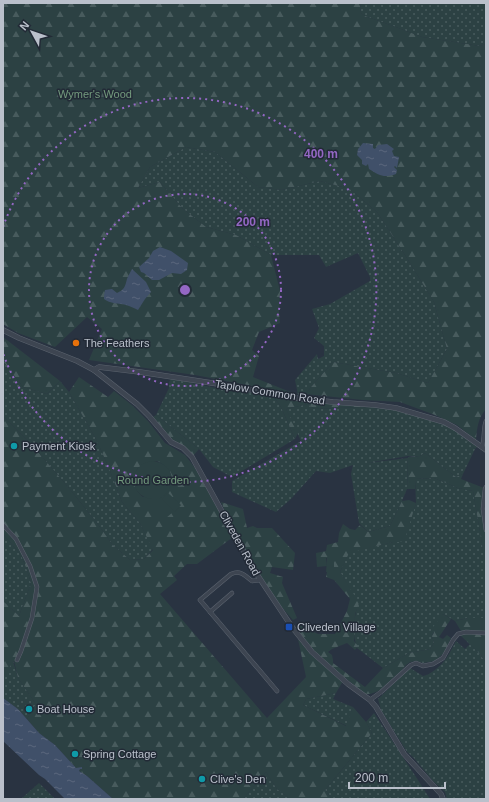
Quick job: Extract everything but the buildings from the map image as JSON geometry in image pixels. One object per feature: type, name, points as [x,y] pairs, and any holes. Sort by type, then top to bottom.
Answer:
[{"type":"street","name":"Cliveden Road","points":[[3,330],[77,361],[94,370],[137,404],[171,442],[183,448],[192,457],[254,570],[292,627],[312,652],[348,684],[370,700],[376,707],[404,754],[441,794],[443,799]]},
{"type":"street","name":"Taplow Common Road","points":[[94,370],[99,367],[140,372],[225,385],[295,398],[396,408],[444,422],[484,448]]},
{"type":"street","points":[[484,448],[484,427],[486,421]]},
{"type":"street","points":[[486,487],[483,509],[486,530]]},
{"type":"street","points":[[3,525],[16,539],[30,566],[37,587],[32,618],[16,660]]},
{"type":"street","points":[[261,580],[252,581],[242,573],[238,572],[230,574],[200,600],[278,691]]},
{"type":"street","points":[[210,612],[232,593]]},
{"type":"street","points":[[370,700],[411,665],[416,663],[423,666],[433,664],[443,658],[458,634],[466,632],[486,633]]},
{"type":"green space","name":"Wymer's Wood","points":[[3,3],[360,3],[361,13],[365,16],[422,37],[480,46],[486,44],[486,409],[483,412],[477,427],[476,440],[457,425],[400,402],[305,394],[333,362],[396,373],[428,383],[447,349],[434,302],[377,212],[350,189],[320,181],[282,190],[258,187],[215,152],[186,147],[150,167],[138,188],[160,182],[182,208],[206,227],[236,235],[271,255],[280,291],[280,323],[259,332],[252,350],[259,356],[253,377],[298,395],[195,375],[89,360],[102,329],[87,317],[55,347],[18,333],[3,324]]},
{"type":"green space","points":[[360,3],[486,3],[486,44],[480,46],[422,37],[365,16],[361,13]]},
{"type":"green space","points":[[186,147],[215,152],[258,187],[282,190],[320,181],[350,189],[377,212],[434,302],[447,349],[428,383],[396,373],[333,362],[305,394],[298,395],[295,380],[317,354],[318,359],[324,356],[324,346],[314,338],[319,328],[312,309],[330,304],[370,281],[370,277],[358,253],[326,267],[319,255],[271,255],[236,235],[206,227],[182,208],[160,182],[138,188],[150,167]]},
{"type":"green space","points":[[3,337],[60,381],[47,394],[23,387],[3,361]]},
{"type":"green space","points":[[3,361],[23,387],[47,394],[60,381],[69,392],[96,439],[122,502],[140,523],[153,549],[144,559],[130,560],[112,544],[68,487],[32,445],[3,416]]},
{"type":"green space","points":[[79,377],[108,397],[114,391],[133,406],[148,421],[165,443],[185,455],[195,468],[233,537],[197,564],[187,564],[174,576],[177,580],[160,594],[267,718],[306,677],[298,639],[311,655],[343,681],[336,693],[306,699],[303,705],[346,726],[353,707],[366,722],[372,733],[325,790],[332,799],[291,799],[277,789],[266,772],[243,799],[113,799],[87,776],[79,771],[80,769],[76,768],[55,745],[39,733],[27,719],[36,704],[18,678],[14,661],[6,672],[3,670],[3,601],[19,616],[31,583],[21,555],[3,534],[3,416],[32,445],[68,487],[112,544],[130,560],[144,559],[153,550],[140,523],[122,502],[96,439],[69,392]],"holes":[[[156,461],[160,462],[170,472],[172,482],[143,497],[135,487],[134,479],[136,472],[138,468]]]},
{"type":"green space","points":[[171,379],[231,391],[256,393],[274,397],[281,407],[295,439],[232,477],[213,467],[199,449],[156,415],[169,388],[169,382]]},
{"type":"green space","points":[[274,397],[400,410],[454,429],[477,447],[475,449],[455,430],[402,411],[362,407],[314,409],[308,404],[286,409],[298,433],[295,439],[281,407]]},
{"type":"green space","points":[[308,404],[314,409],[362,407],[402,411],[455,430],[475,449],[463,474],[456,477],[425,453],[420,456],[408,456],[367,463],[408,458],[407,489],[390,526],[368,532],[359,523],[351,474],[353,465],[330,473],[316,471],[291,499],[276,512],[232,492],[232,481],[301,441],[286,409]]},
{"type":"green space","points":[[156,415],[199,449],[193,456],[169,437],[153,417]]},
{"type":"green space","points":[[425,453],[456,477],[463,474],[461,479],[484,488],[482,489],[486,553],[483,550],[473,491],[458,488],[434,478],[415,479],[415,489],[407,489],[408,457],[420,456]]},
{"type":"green space","name":"Round Garden","points":[[151,461],[159,462],[165,466],[172,476],[170,488],[159,499],[173,512],[166,518],[152,505],[157,499],[148,498],[141,495],[136,489],[134,483],[134,476],[137,470],[142,464]]},
{"type":"green space","points":[[434,478],[458,488],[473,491],[483,549],[486,553],[486,618],[468,618],[455,621],[443,614],[432,636],[434,643],[430,649],[409,653],[383,668],[357,648],[354,631],[358,603],[340,572],[349,552],[393,542],[403,542],[416,503],[415,479]]},
{"type":"green space","points":[[168,493],[181,505],[175,512],[162,499]]},
{"type":"green space","points":[[409,500],[416,503],[404,542],[393,542],[349,553],[340,572],[359,603],[355,614],[354,641],[358,646],[355,650],[347,643],[328,652],[332,655],[333,663],[365,687],[383,668],[409,653],[430,649],[434,643],[432,636],[434,633],[433,627],[443,614],[451,619],[439,637],[443,639],[447,635],[451,638],[444,653],[435,661],[423,663],[417,661],[410,662],[380,690],[370,694],[365,694],[314,652],[297,629],[297,626],[299,625],[318,634],[335,634],[347,611],[350,599],[334,580],[326,577],[334,559],[326,558],[327,566],[317,567],[316,553],[326,551],[327,545],[338,542],[339,533],[343,524],[350,529],[355,530],[360,525],[368,532],[390,526],[402,501]]},
{"type":"green space","points":[[221,502],[243,509],[247,528],[253,526],[257,528],[272,528],[295,553],[293,570],[272,567],[270,573],[283,577],[282,583],[297,618],[293,620],[256,578]]},
{"type":"green space","points":[[3,534],[21,555],[31,583],[19,616],[3,601]]},
{"type":"green space","points":[[327,558],[334,558],[334,572],[326,572]]},
{"type":"green space","points":[[468,618],[486,618],[486,631],[461,631],[455,621]]},
{"type":"green space","points":[[474,633],[486,634],[486,663],[480,654],[460,635]]},
{"type":"green space","points":[[456,641],[465,649],[470,644],[480,654],[486,663],[486,799],[447,799],[445,792],[407,752],[381,710],[378,699],[410,668],[423,676],[432,672],[444,662]]},
{"type":"green space","points":[[13,661],[18,678],[36,704],[27,719],[18,709],[3,698],[3,670],[6,671]]},
{"type":"green space","points":[[336,693],[333,699],[353,707],[347,726],[303,705],[306,699]]},
{"type":"green space","points":[[374,713],[430,799],[332,799],[325,790],[372,733],[366,722]]},
{"type":"green space","points":[[266,772],[277,789],[291,799],[243,799]]},
{"type":"green space","points":[[39,783],[55,799],[21,799]]},
{"type":"water","points":[[363,143],[373,144],[373,148],[375,149],[378,145],[387,144],[394,149],[392,151],[394,156],[399,157],[397,168],[395,166],[394,167],[397,170],[396,174],[382,176],[369,169],[368,164],[366,166],[362,164],[362,160],[357,155],[358,149]]},
{"type":"water","points":[[160,247],[171,251],[188,263],[187,270],[181,274],[172,273],[159,280],[152,280],[141,272],[139,267],[149,258],[153,251]]},
{"type":"water","points":[[132,269],[146,282],[151,292],[138,310],[128,305],[112,303],[104,299],[105,290],[112,289],[117,293],[123,289]]},
{"type":"water","points":[[3,698],[18,709],[39,733],[55,745],[76,768],[82,767],[79,771],[87,776],[113,799],[65,799],[3,741]]},
{"type":"place","name":"The Feathers","points":[[76,343]]},
{"type":"place","name":"Payment Kiosk","points":[[14,446]]},
{"type":"place","name":"Cliveden Village","points":[[289,627]]},
{"type":"place","name":"Boat House","points":[[29,709]]},
{"type":"place","name":"Spring Cottage","points":[[75,754]]},
{"type":"place","name":"Clive's Den","points":[[202,779]]}]
